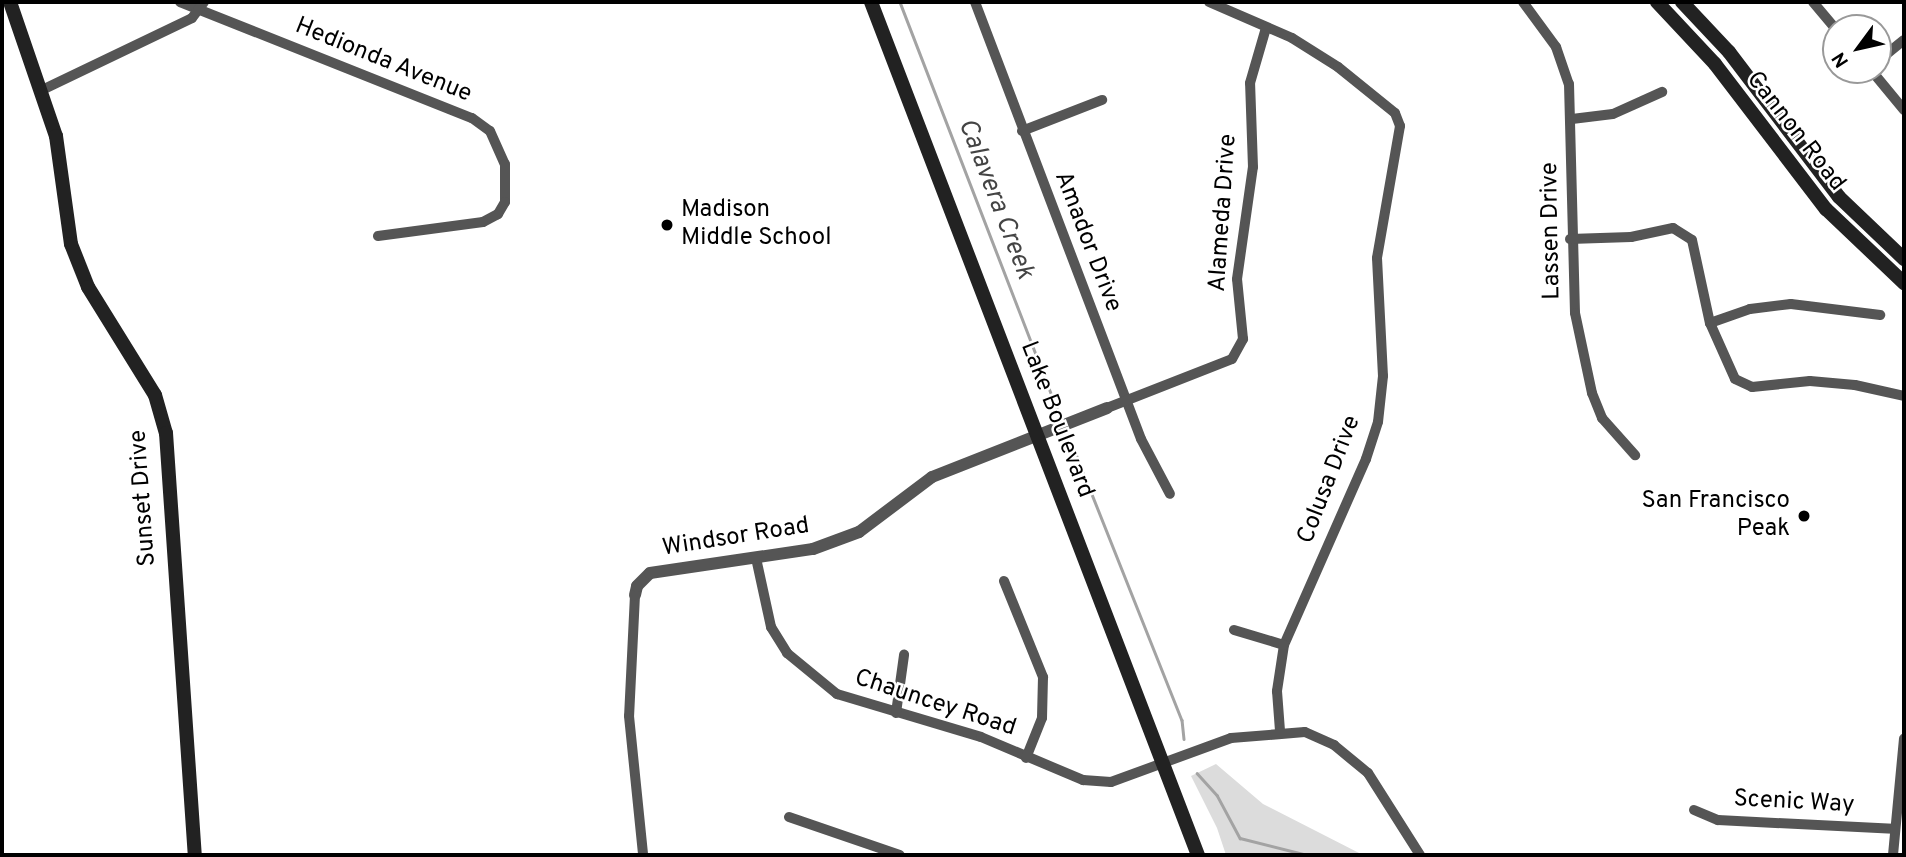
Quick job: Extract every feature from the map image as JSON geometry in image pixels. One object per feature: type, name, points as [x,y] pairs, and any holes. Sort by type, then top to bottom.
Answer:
[{"type":"main road","name":"Sunset Drive","points":[[10,2],[56,136],[71,244],[88,288],[155,395],[166,433],[195,855]]},
{"type":"main road","name":"Lake Boulevard","points":[[871,2],[1198,855]]},
{"type":"main road","name":"Cannon Road","points":[[1657,2],[1715,64],[1826,209],[1904,283]]},
{"type":"main road","name":"Cannon Road","points":[[1682,2],[1729,52],[1839,197],[1904,260]]},
{"type":"street","name":"Hedionda Avenue","points":[[180,2],[202,6],[472,118],[497,140],[505,164],[505,202],[498,214],[483,222],[378,236]]},
{"type":"street","name":"Amador Drive","points":[[975,2],[1126,401],[1170,494]]},
{"type":"street","points":[[1209,2],[1266,27]]},
{"type":"street","name":"Lassen Drive","points":[[1523,2],[1556,47],[1569,84],[1572,119],[1570,239],[1575,313],[1592,393],[1602,418],[1634,455]]},
{"type":"street","points":[[42,90],[202,6]]},
{"type":"street","name":"Alameda Drive","points":[[1036,434],[1232,359],[1243,339],[1237,279],[1253,167],[1250,83],[1266,27]]},
{"type":"street","name":"Colusa Drive","points":[[1266,27],[1338,67],[1395,113],[1401,127],[1377,258],[1383,376],[1378,422],[1366,459],[1284,645],[1276,691],[1280,731]]},
{"type":"street","points":[[1883,84],[1904,110]]},
{"type":"street","points":[[1572,119],[1613,114],[1662,92]]},
{"type":"street","points":[[1022,131],[1102,100]]},
{"type":"street","points":[[1570,239],[1631,237],[1673,228],[1692,240],[1710,323],[1735,379],[1752,387],[1810,381],[1855,384],[1904,395]]},
{"type":"street","points":[[1710,323],[1750,309],[1791,304],[1880,315]]},
{"type":"street","name":"Windsor Road","points":[[635,595],[637,586],[650,573],[813,549],[859,532],[932,477],[1036,434]]},
{"type":"street","name":"Chauncey Road","points":[[756,558],[766,614],[787,653],[815,681],[837,694],[981,737],[1069,776],[1111,782],[1216,744],[1280,731],[1315,736],[1368,773],[1420,855]]},
{"type":"street","points":[[1004,581],[1043,677],[1042,718],[1026,758]]},
{"type":"street","points":[[635,595],[629,716],[643,855]]},
{"type":"street","points":[[1234,630],[1284,645]]},
{"type":"street","points":[[896,713],[904,655]]},
{"type":"street","points":[[1893,855],[1893,829],[1904,738]]},
{"type":"street","name":"Scenic Way","points":[[1694,810],[1718,820],[1893,829]]},
{"type":"street","points":[[789,817],[900,855]]},
{"type":"shaded area","points":[[1216,764],[1263,804],[1363,855],[1226,855],[1217,828],[1191,776]]},
{"type":"waterway","name":"Calavera Creek","points":[[900,2],[1057,409]]},
{"type":"waterway","name":"Calavera Creek","points":[[1072,444],[1182,720],[1184,739]]},
{"type":"waterway","name":"Calavera Creek","points":[[1197,773],[1217,795],[1240,838],[1307,855]]},
{"type":"place","name":"Madison Middle School","points":[[667,225]]},
{"type":"place","name":"San Francisco Peak","points":[[1804,516]]}]
